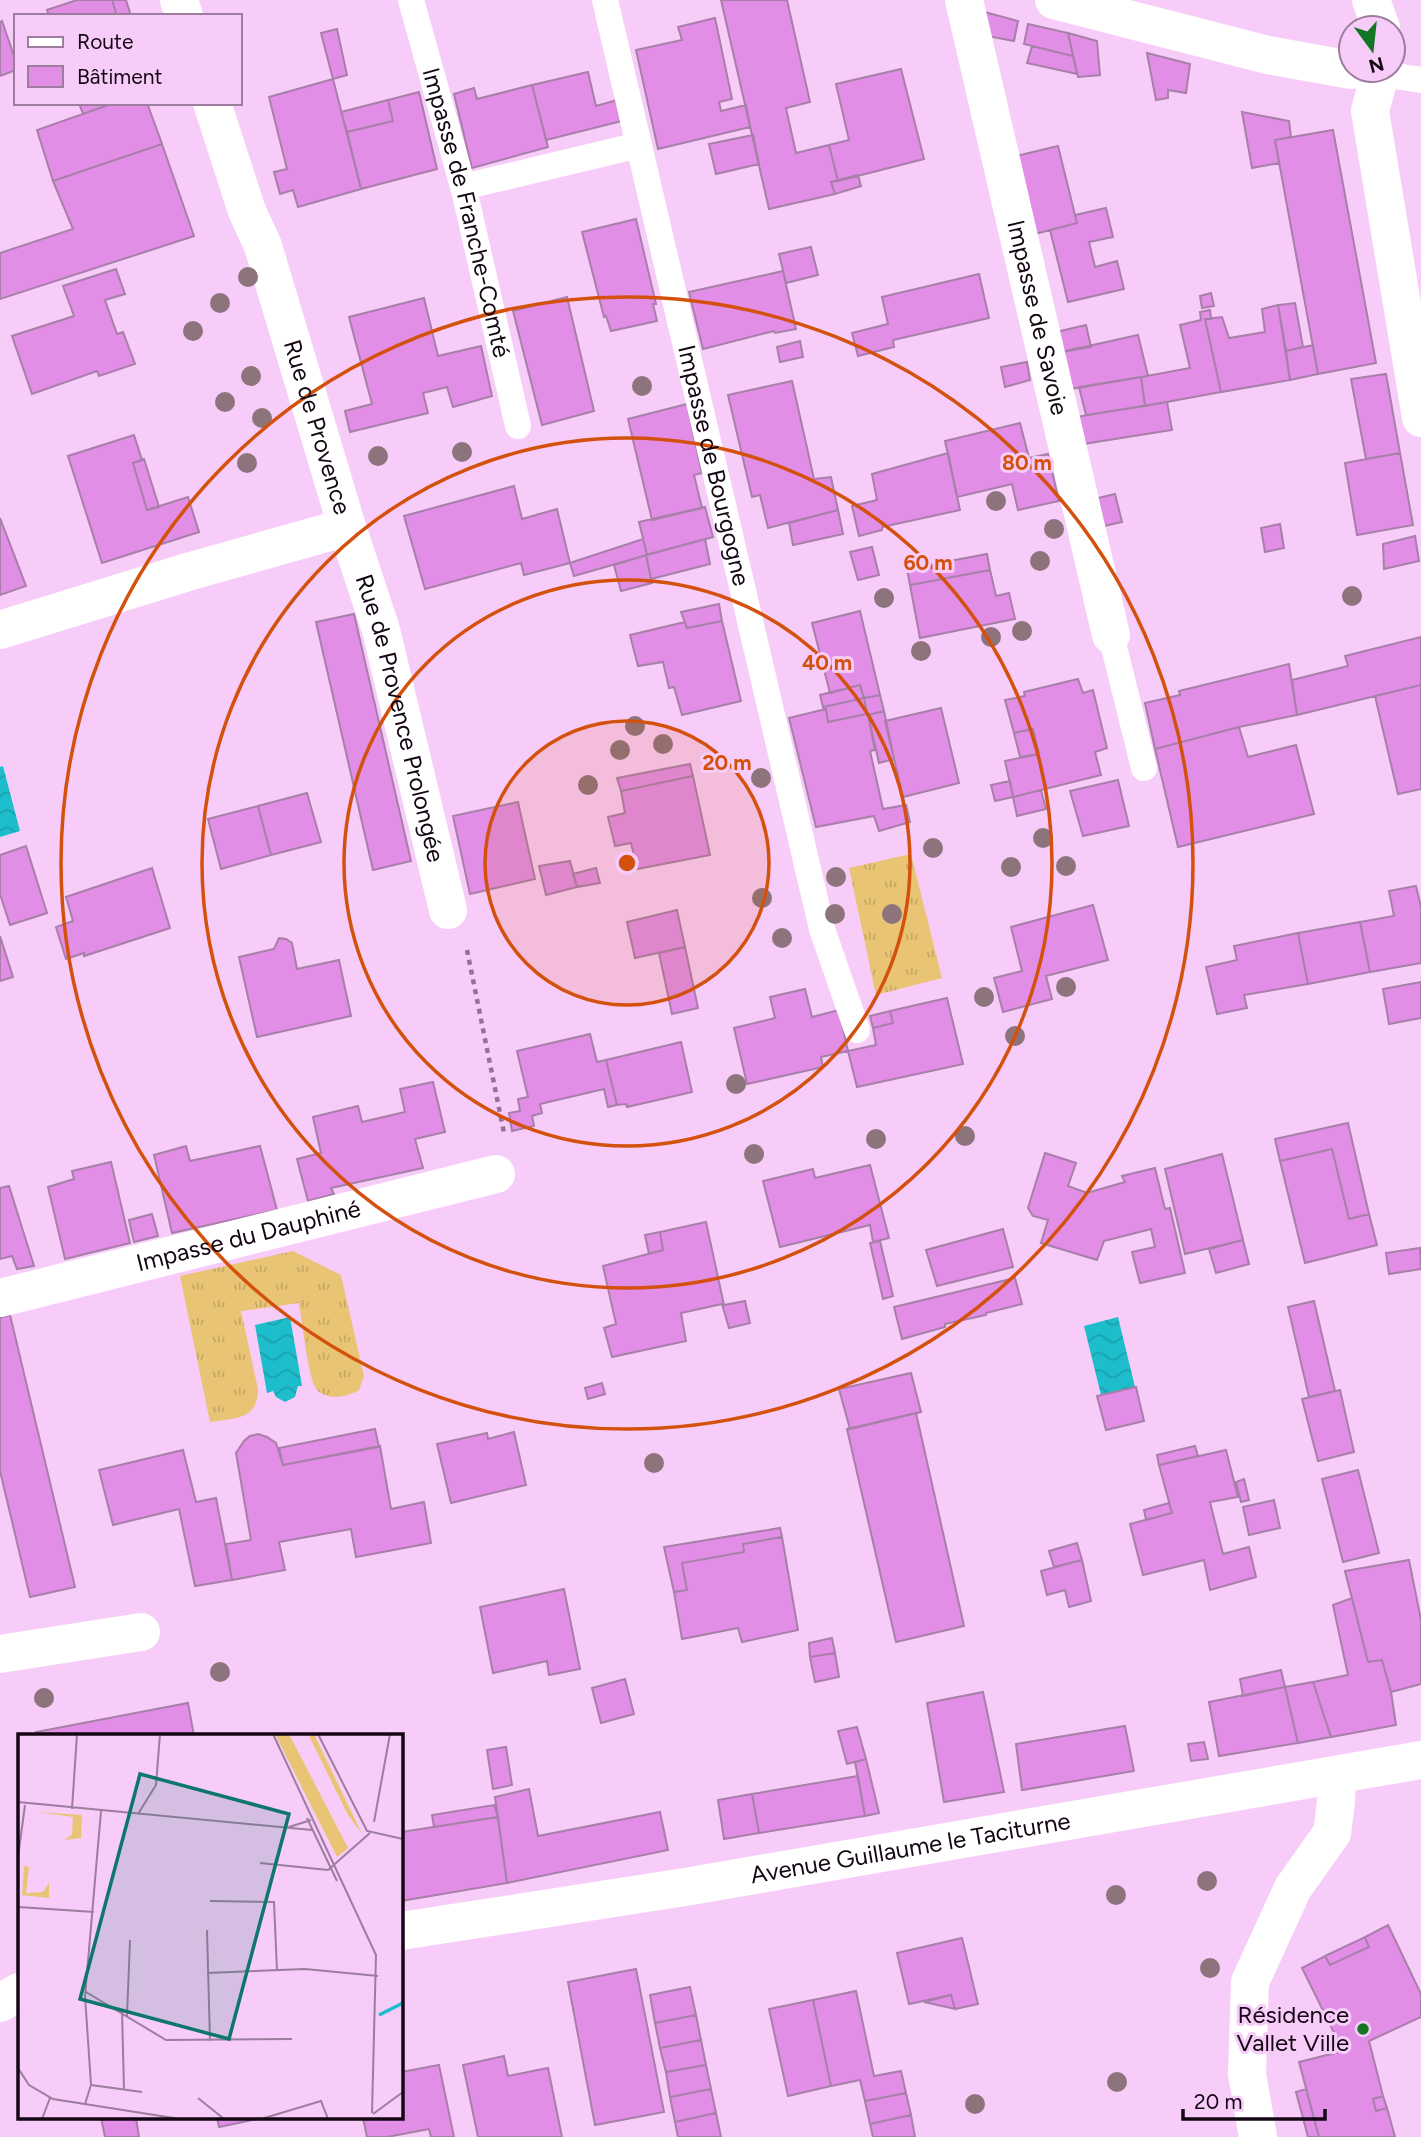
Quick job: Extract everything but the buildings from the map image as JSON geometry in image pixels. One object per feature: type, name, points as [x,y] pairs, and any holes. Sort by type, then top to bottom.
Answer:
[{"type":"street","name":"Impasse de Savoie","points":[[964,0],[1111,635]]},
{"type":"street","points":[[1054,0],[1268,55],[1337,66]]},
{"type":"street","points":[[1367,84],[1421,418]]},
{"type":"street","name":"Rue de Provence","points":[[0,630],[191,571],[347,527],[263,246],[247,211],[213,105]]},
{"type":"street","name":"Rue de Provence Prolongée","points":[[347,527],[381,631],[448,910]]},
{"type":"street","name":"Impasse du Dauphiné","points":[[0,1298],[496,1174]]},
{"type":"street","points":[[0,1654],[141,1632]]},
{"type":"street","name":"Avenue Guillaume le Taciturne","points":[[402,1931],[685,1887],[1421,1760]]},
{"type":"street","points":[[1258,2137],[1247,2074],[1250,1982],[1293,1888],[1332,1833],[1337,1775]]},
{"type":"street","points":[[0,1988],[18,1990]]},
{"type":"street","points":[[0,2003],[18,1991]]},
{"type":"lane","name":"Impasse de Franche-Comté","points":[[411,0],[463,187],[518,426]]},
{"type":"lane","name":"Impasse de Bourgogne","points":[[605,0],[822,929],[858,1030]]},
{"type":"lane","points":[[463,187],[639,145]]},
{"type":"lane","points":[[1111,635],[1144,768]]},
{"type":"path","points":[[448,910],[464,932],[507,1150],[496,1174]]},
{"type":"green space","points":[[911,854],[942,978],[876,995],[849,868]]},
{"type":"green space","points":[[293,1251],[341,1275],[364,1376],[359,1390],[338,1397],[327,1396],[317,1390],[308,1362],[299,1303],[241,1311],[258,1389],[257,1399],[254,1407],[243,1416],[210,1422],[180,1276]]},
{"type":"water","points":[[3,766],[20,831],[0,837],[0,767]]},
{"type":"water","points":[[290,1317],[302,1386],[298,1386],[295,1397],[285,1402],[276,1397],[273,1391],[267,1393],[255,1325]]},
{"type":"water","points":[[1118,1317],[1135,1387],[1101,1395],[1084,1326]]},
{"type":"place","name":"Résidence Vallet Ville","points":[[1363,2029]]}]
